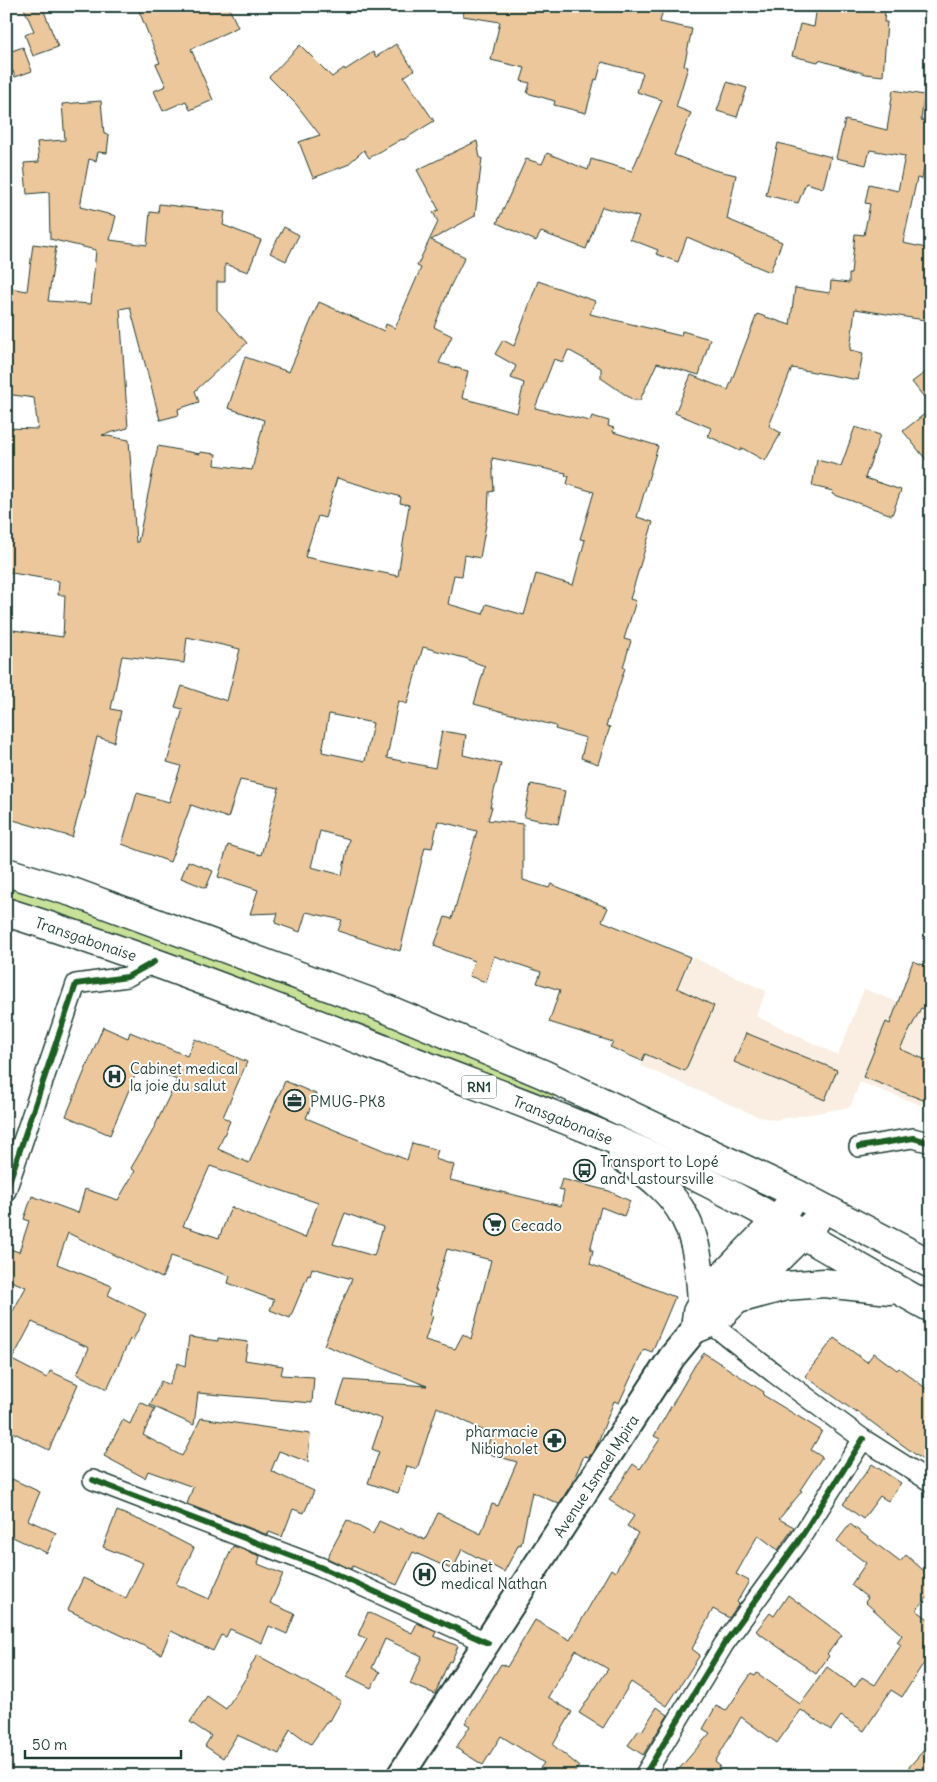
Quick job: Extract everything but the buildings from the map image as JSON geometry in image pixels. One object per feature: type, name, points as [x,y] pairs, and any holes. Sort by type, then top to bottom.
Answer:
[{"type":"highway","name":"Transgabonaise","points":[[6,872],[75,893],[370,1002],[543,1074],[797,1194],[931,1264]]},
{"type":"highway","name":"Transgabonaise","points":[[6,912],[234,991],[566,1120],[666,1162],[803,1233],[931,1308]]},
{"type":"highway","points":[[566,1120],[649,1175],[678,1204],[694,1240],[701,1284],[703,1318]]},
{"type":"highway","points":[[703,1318],[718,1281],[778,1220],[797,1194]]},
{"type":"highway","points":[[703,1318],[736,1299],[827,1210]]},
{"type":"highway","points":[[736,1299],[786,1286],[824,1283],[901,1292]]},
{"type":"main road","name":"Avenue Ismael Mpira","points":[[400,1776],[672,1358],[703,1318]]},
{"type":"street","points":[[6,1191],[76,984],[127,977],[154,962]]},
{"type":"street","points":[[859,1147],[913,1138],[931,1143]]},
{"type":"street","points":[[703,1318],[863,1439],[931,1482]]},
{"type":"street","points":[[644,1776],[724,1644],[798,1542],[863,1439]]},
{"type":"street","points":[[93,1480],[320,1567],[488,1643]]},
{"type":"shaded area","points":[[692,957],[766,991],[756,1016],[838,1055],[864,989],[931,1015],[931,1109],[860,1082],[850,1107],[776,1120],[759,1117],[641,1066]]},
{"type":"green space","points":[[6,887],[87,911],[202,952],[506,1069],[555,1094],[551,1100],[539,1097],[372,1028],[84,923],[6,898]]},
{"type":"cycle path","points":[[6,1191],[76,984],[127,977],[154,962]]},
{"type":"cycle path","points":[[859,1147],[913,1138],[931,1143]]},
{"type":"cycle path","points":[[644,1776],[724,1644],[798,1542],[863,1439]]},
{"type":"cycle path","points":[[93,1480],[320,1567],[488,1643]]},
{"type":"place","name":"Cabinet medical la joie du salut","points":[[114,1077]]},
{"type":"place","name":"PMUG-PK8","points":[[294,1101]]},
{"type":"place","name":"Transport to Lopé and Lastoursville","points":[[584,1170]]},
{"type":"place","name":"Cecado","points":[[495,1225]]},
{"type":"place","name":"pharmacie Nibigholet","points":[[554,1440]]},
{"type":"place","name":"Cabinet medical Nathan","points":[[425,1575]]}]
